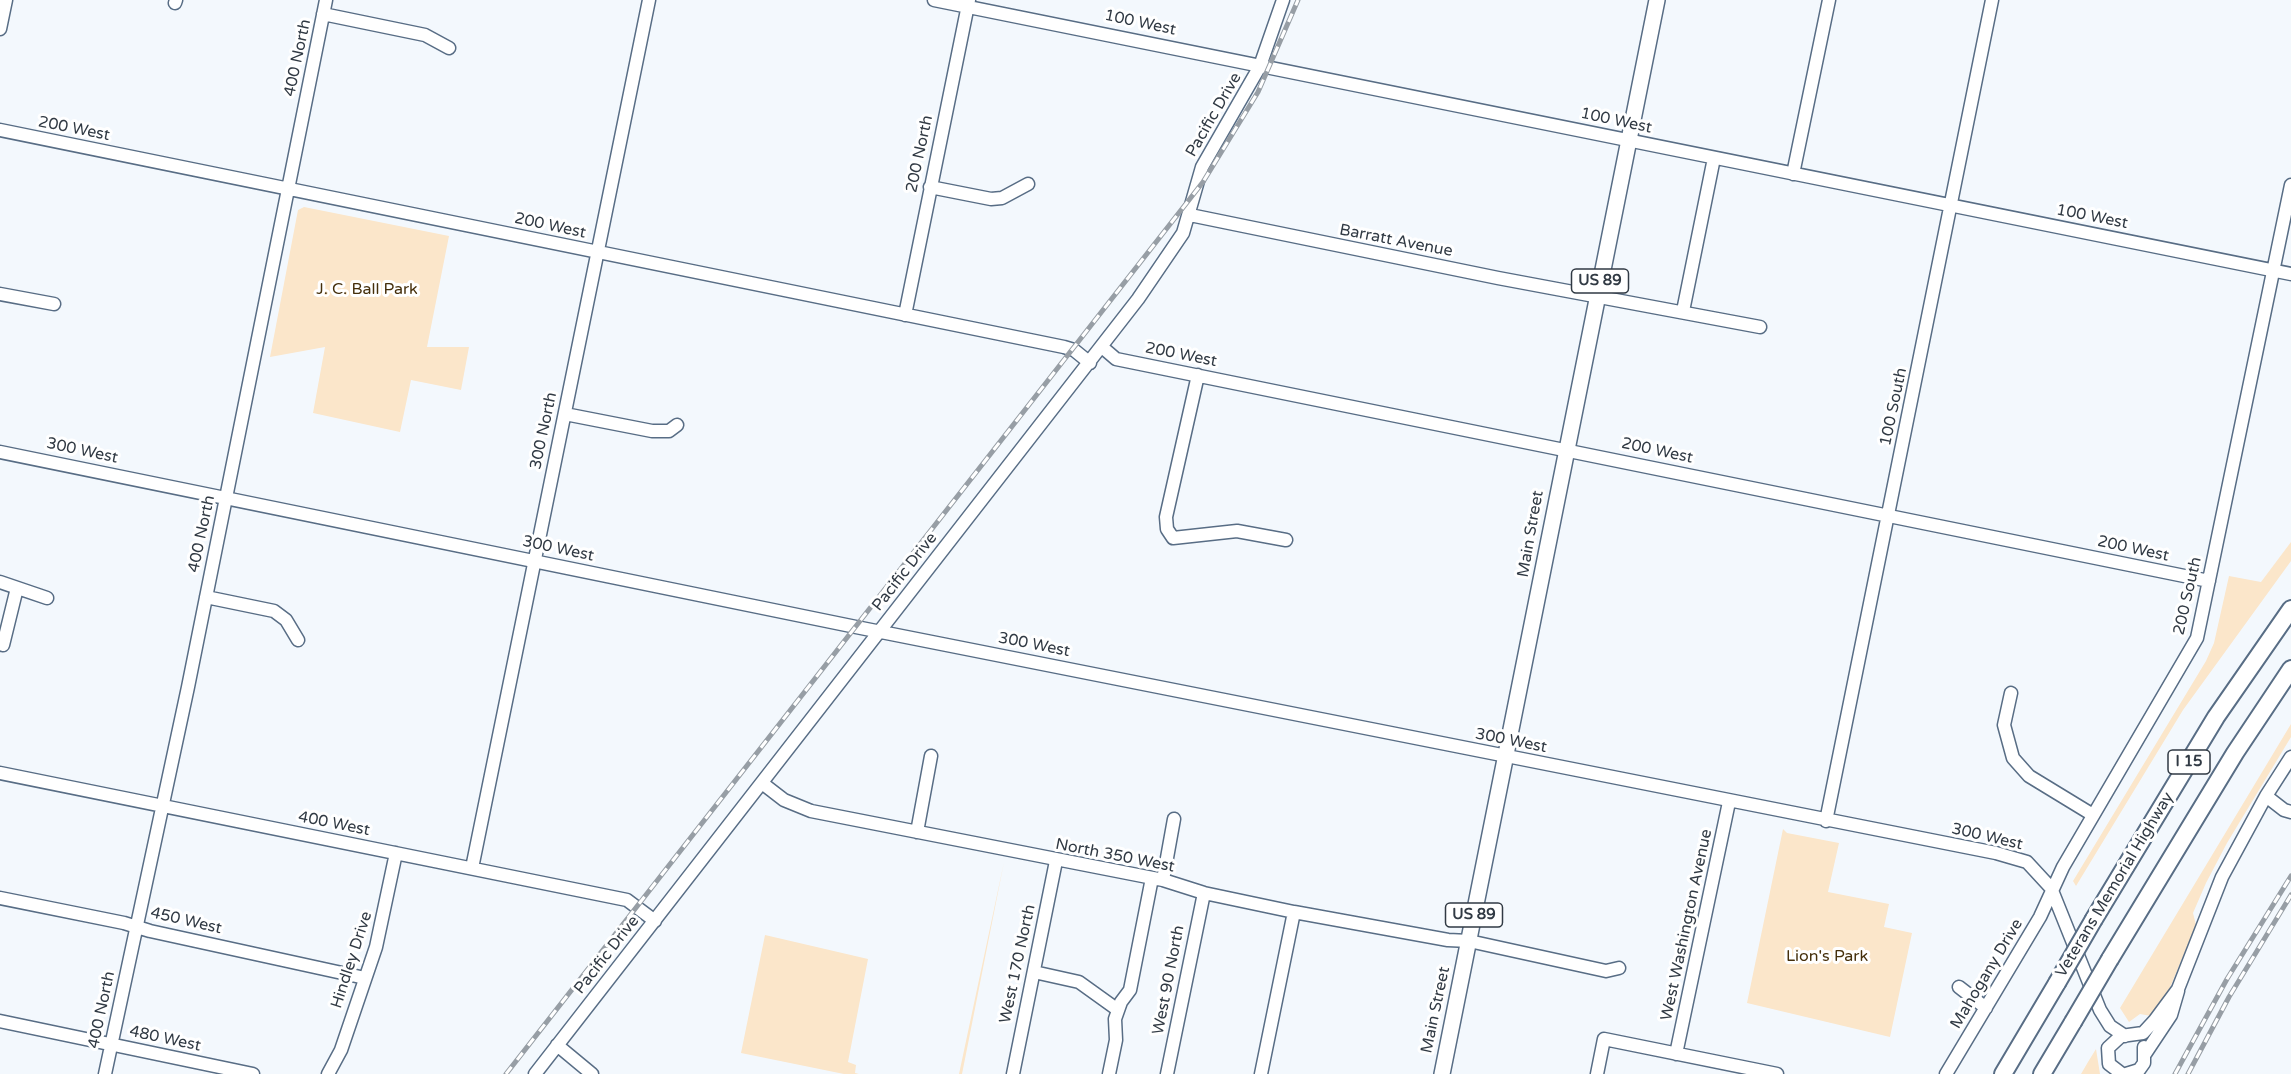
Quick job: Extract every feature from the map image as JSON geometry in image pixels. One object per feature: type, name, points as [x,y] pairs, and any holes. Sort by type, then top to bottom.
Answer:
[{"type":"highway","name":"Veterans Memorial Highway","points":[[2003,1074],[2216,717],[2291,609]]},
{"type":"highway","name":"Veterans Memorial Highway","points":[[2042,1074],[2235,753],[2291,669]]},
{"type":"main road","name":"Main Street","points":[[1442,1074],[1657,0]]},
{"type":"street","points":[[0,29],[6,0]]},
{"type":"street","name":"400 North","points":[[105,1074],[163,806],[326,0]]},
{"type":"street","name":"300 North","points":[[472,868],[649,0]]},
{"type":"street","name":"100 West","points":[[934,0],[968,3],[1260,66],[2291,274]]},
{"type":"street","name":"Pacific Drive","points":[[535,1074],[1090,363],[1175,246],[1190,215],[1202,167],[1260,66],[1283,0]]},
{"type":"street","points":[[1793,174],[1829,0]]},
{"type":"street","name":"100 South","points":[[1826,821],[1992,0]]},
{"type":"street","name":"200 North","points":[[905,315],[968,3]]},
{"type":"street","points":[[323,14],[425,35],[449,48]]},
{"type":"street","name":"200 West","points":[[0,130],[1064,347],[1074,350],[1090,363]]},
{"type":"street","points":[[1683,311],[1714,158]]},
{"type":"street","points":[[930,187],[991,199],[1002,198],[1028,184]]},
{"type":"street","name":"200 South","points":[[2051,888],[2192,648],[2200,625],[2291,185]]},
{"type":"street","name":"Barratt Avenue","points":[[1190,215],[1596,297],[1683,311],[1760,327]]},
{"type":"street","points":[[0,294],[54,304]]},
{"type":"street","name":"200 West","points":[[1102,347],[1116,358],[2209,581]]},
{"type":"street","points":[[1198,375],[1166,517],[1167,529],[1173,538],[1237,531],[1286,540]]},
{"type":"street","points":[[565,414],[652,431],[669,431],[677,425]]},
{"type":"street","name":"300 West","points":[[0,452],[1996,854],[2027,862],[2051,888]]},
{"type":"street","points":[[0,582],[47,598]]},
{"type":"street","points":[[3,645],[17,588]]},
{"type":"street","points":[[206,597],[274,611],[286,620],[298,640]]},
{"type":"street","points":[[2011,693],[2004,725],[2013,758],[2029,776],[2092,815]]},
{"type":"street","points":[[916,832],[931,756]]},
{"type":"street","points":[[2145,1054],[2176,1004],[2178,989],[2222,877],[2265,796],[2291,757]]},
{"type":"street","name":"400 West","points":[[0,773],[627,900],[655,921]]},
{"type":"street","name":"North 350 West","points":[[762,783],[784,800],[811,811],[1056,861],[1158,879],[1204,893],[1294,912],[1448,940],[1469,941],[1606,971],[1619,968]]},
{"type":"street","points":[[2265,796],[2277,806],[2291,812]]},
{"type":"street","name":"West Washington Avenue","points":[[1676,1054],[1730,802]]},
{"type":"street","points":[[2277,806],[2291,804]]},
{"type":"street","points":[[1109,1074],[1116,1040],[1115,1019],[1130,990],[1174,819]]},
{"type":"street","name":"Hindley Drive","points":[[328,1074],[341,1050],[381,931],[396,853]]},
{"type":"street","name":"West 170 North","points":[[1013,1074],[1056,861]]},
{"type":"street","points":[[2051,888],[2100,1010],[2110,1026],[2143,1046],[2144,1063],[2131,1074],[2111,1070],[2107,1056],[2108,1047],[2098,1019],[2100,1010]]},
{"type":"street","name":"Mahogany Drive","points":[[1946,1074],[2040,917],[2051,888]]},
{"type":"street","name":"West 90 North","points":[[1167,1074],[1204,893]]},
{"type":"street","name":"450 West","points":[[0,898],[365,978]]},
{"type":"street","points":[[1261,1074],[1294,912]]},
{"type":"street","points":[[1034,972],[1079,982],[1118,1010]]},
{"type":"street","points":[[1959,987],[1986,1008]]},
{"type":"street","points":[[2108,1047],[2113,1041],[2143,1033],[2178,989]]},
{"type":"street","name":"480 West","points":[[0,1021],[254,1074]]},
{"type":"street","points":[[1597,1074],[1604,1040],[1777,1074]]},
{"type":"street","points":[[557,1045],[592,1074]]},
{"type":"green space","name":"J. C. Ball Park","points":[[304,207],[449,236],[427,347],[469,347],[461,390],[411,380],[400,432],[313,413],[325,347],[270,357],[298,210]]},
{"type":"green space","points":[[2291,542],[2291,561],[2183,710],[2076,886],[2073,881],[2206,661],[2214,643],[2229,576],[2261,582]]},
{"type":"green space","points":[[2291,724],[2291,737],[2227,843],[2206,883],[2193,913],[2196,925],[2169,990],[2151,1016],[2140,1014],[2129,1022],[2120,1008]]},
{"type":"green space","name":"Lion's Park","points":[[1783,829],[1787,833],[1839,843],[1828,892],[1889,904],[1884,927],[1912,933],[1890,1037],[1747,1003]]},
{"type":"green space","points":[[1004,862],[962,1074],[959,1074]]},
{"type":"green space","points":[[765,935],[868,959],[848,1062],[856,1065],[855,1073],[859,1074],[844,1074],[741,1053]]},
{"type":"green space","points":[[2096,1049],[2100,1074],[2081,1074],[2088,1062]]},
{"type":"railway","points":[[506,1074],[1203,182],[1258,92],[1298,0]]},
{"type":"railway","points":[[2175,1074],[2227,979],[2291,876]]},
{"type":"railway","points":[[2188,1074],[2229,997],[2291,895]]}]
